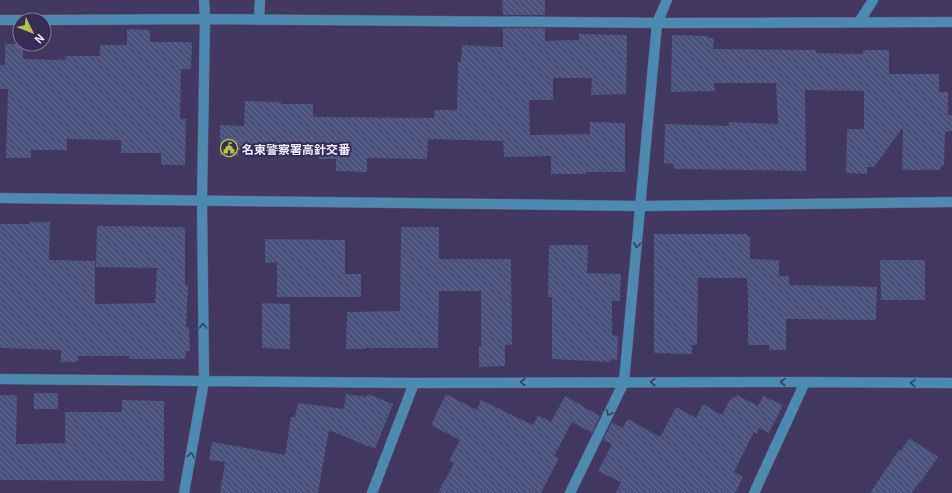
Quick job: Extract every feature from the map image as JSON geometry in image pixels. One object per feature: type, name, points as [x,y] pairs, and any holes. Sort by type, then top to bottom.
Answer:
[{"type":"street","points":[[184,493],[204,381],[202,201],[204,0]]},
{"type":"street","points":[[259,20],[260,0]]},
{"type":"street","points":[[570,493],[624,382],[657,22],[667,0]]},
{"type":"street","points":[[859,22],[873,0]]},
{"type":"street","points":[[52,20],[205,19],[952,22]]},
{"type":"street","points":[[0,20],[12,20]]},
{"type":"street","points":[[0,198],[641,206],[952,202]]},
{"type":"street","points":[[0,379],[414,383],[952,383]]},
{"type":"street","points":[[754,493],[805,382]]},
{"type":"street","points":[[372,493],[414,383]]},
{"type":"building","points":[[502,0],[545,0],[545,15],[503,15]]},
{"type":"building","points":[[503,28],[545,28],[545,41],[579,40],[579,34],[627,35],[626,94],[591,95],[592,78],[553,78],[553,100],[529,100],[530,135],[590,134],[590,122],[625,123],[625,172],[551,174],[551,156],[504,157],[503,141],[428,139],[427,159],[367,158],[367,172],[336,171],[336,159],[319,159],[319,154],[283,153],[283,151],[238,150],[238,156],[220,155],[220,125],[244,126],[245,101],[281,102],[281,104],[313,104],[313,117],[434,118],[435,110],[457,110],[458,62],[461,62],[462,45],[503,47]]},
{"type":"building","points":[[127,29],[150,30],[150,42],[192,42],[191,69],[181,69],[180,119],[186,119],[185,165],[161,165],[161,153],[121,153],[121,140],[67,139],[67,150],[31,150],[31,158],[6,158],[8,89],[0,89],[0,65],[5,65],[5,44],[12,44],[12,52],[23,52],[23,59],[65,60],[65,56],[100,56],[100,45],[127,45]]},
{"type":"building","points":[[672,35],[708,36],[708,38],[714,38],[713,49],[816,50],[816,53],[863,54],[863,50],[889,50],[889,74],[939,74],[939,92],[948,92],[948,115],[952,115],[952,131],[945,132],[944,166],[941,166],[940,170],[902,170],[903,127],[874,167],[867,167],[867,174],[846,173],[847,129],[864,129],[864,92],[805,90],[806,171],[674,169],[674,164],[664,163],[665,124],[729,126],[729,122],[778,124],[776,83],[714,83],[715,91],[671,92]]},
{"type":"building","points":[[30,222],[50,222],[49,260],[95,261],[95,304],[155,303],[157,268],[96,267],[97,226],[185,227],[185,285],[188,285],[186,327],[189,327],[190,351],[186,351],[185,359],[129,359],[129,356],[78,356],[78,362],[61,362],[61,350],[0,348],[0,224],[30,224]]},
{"type":"building","points":[[401,227],[439,227],[439,259],[511,259],[512,345],[505,345],[505,366],[479,367],[479,347],[481,347],[481,291],[439,291],[438,348],[346,349],[347,312],[400,311]]},
{"type":"building","points":[[654,234],[747,234],[747,237],[750,237],[750,259],[779,260],[779,276],[789,276],[789,285],[877,287],[876,320],[786,319],[786,350],[769,350],[769,345],[748,345],[747,278],[698,278],[697,345],[692,345],[692,354],[654,353]]},
{"type":"building","points":[[265,239],[345,240],[345,274],[361,274],[361,297],[277,297],[277,262],[265,263]]},
{"type":"building","points":[[549,245],[588,245],[587,273],[621,274],[620,301],[612,301],[612,335],[618,336],[617,360],[611,359],[611,362],[552,359],[552,297],[548,297]]},
{"type":"building","points":[[880,260],[925,260],[925,300],[881,300]]},
{"type":"building","points":[[262,303],[290,304],[290,349],[262,348]]},
{"type":"building","points":[[34,393],[58,393],[58,409],[34,409]]},
{"type":"building","points":[[346,394],[366,397],[368,394],[393,404],[375,449],[329,430],[318,493],[220,493],[225,462],[209,460],[212,442],[285,455],[291,417],[295,417],[298,403],[344,409]]},
{"type":"building","points":[[446,394],[477,410],[481,400],[533,425],[538,415],[551,422],[565,396],[600,416],[592,433],[572,422],[554,456],[559,458],[541,493],[438,493],[454,463],[449,461],[460,440],[431,425]]},
{"type":"building","points":[[0,395],[17,395],[16,444],[65,443],[65,412],[122,412],[122,400],[164,401],[164,481],[0,480]]},
{"type":"building","points":[[737,395],[758,406],[763,396],[783,405],[769,433],[759,428],[757,434],[754,432],[734,472],[743,477],[735,493],[616,493],[621,482],[598,471],[612,444],[603,440],[612,422],[622,428],[628,419],[660,437],[676,407],[696,418],[703,404],[722,415],[730,399],[731,400],[733,397],[736,398]]},
{"type":"building","points":[[909,438],[938,457],[921,482],[920,481],[912,493],[870,493],[899,450],[901,451]]},
{"type":"place","name":"名東警察署高針交番","points":[[229,148]]}]
